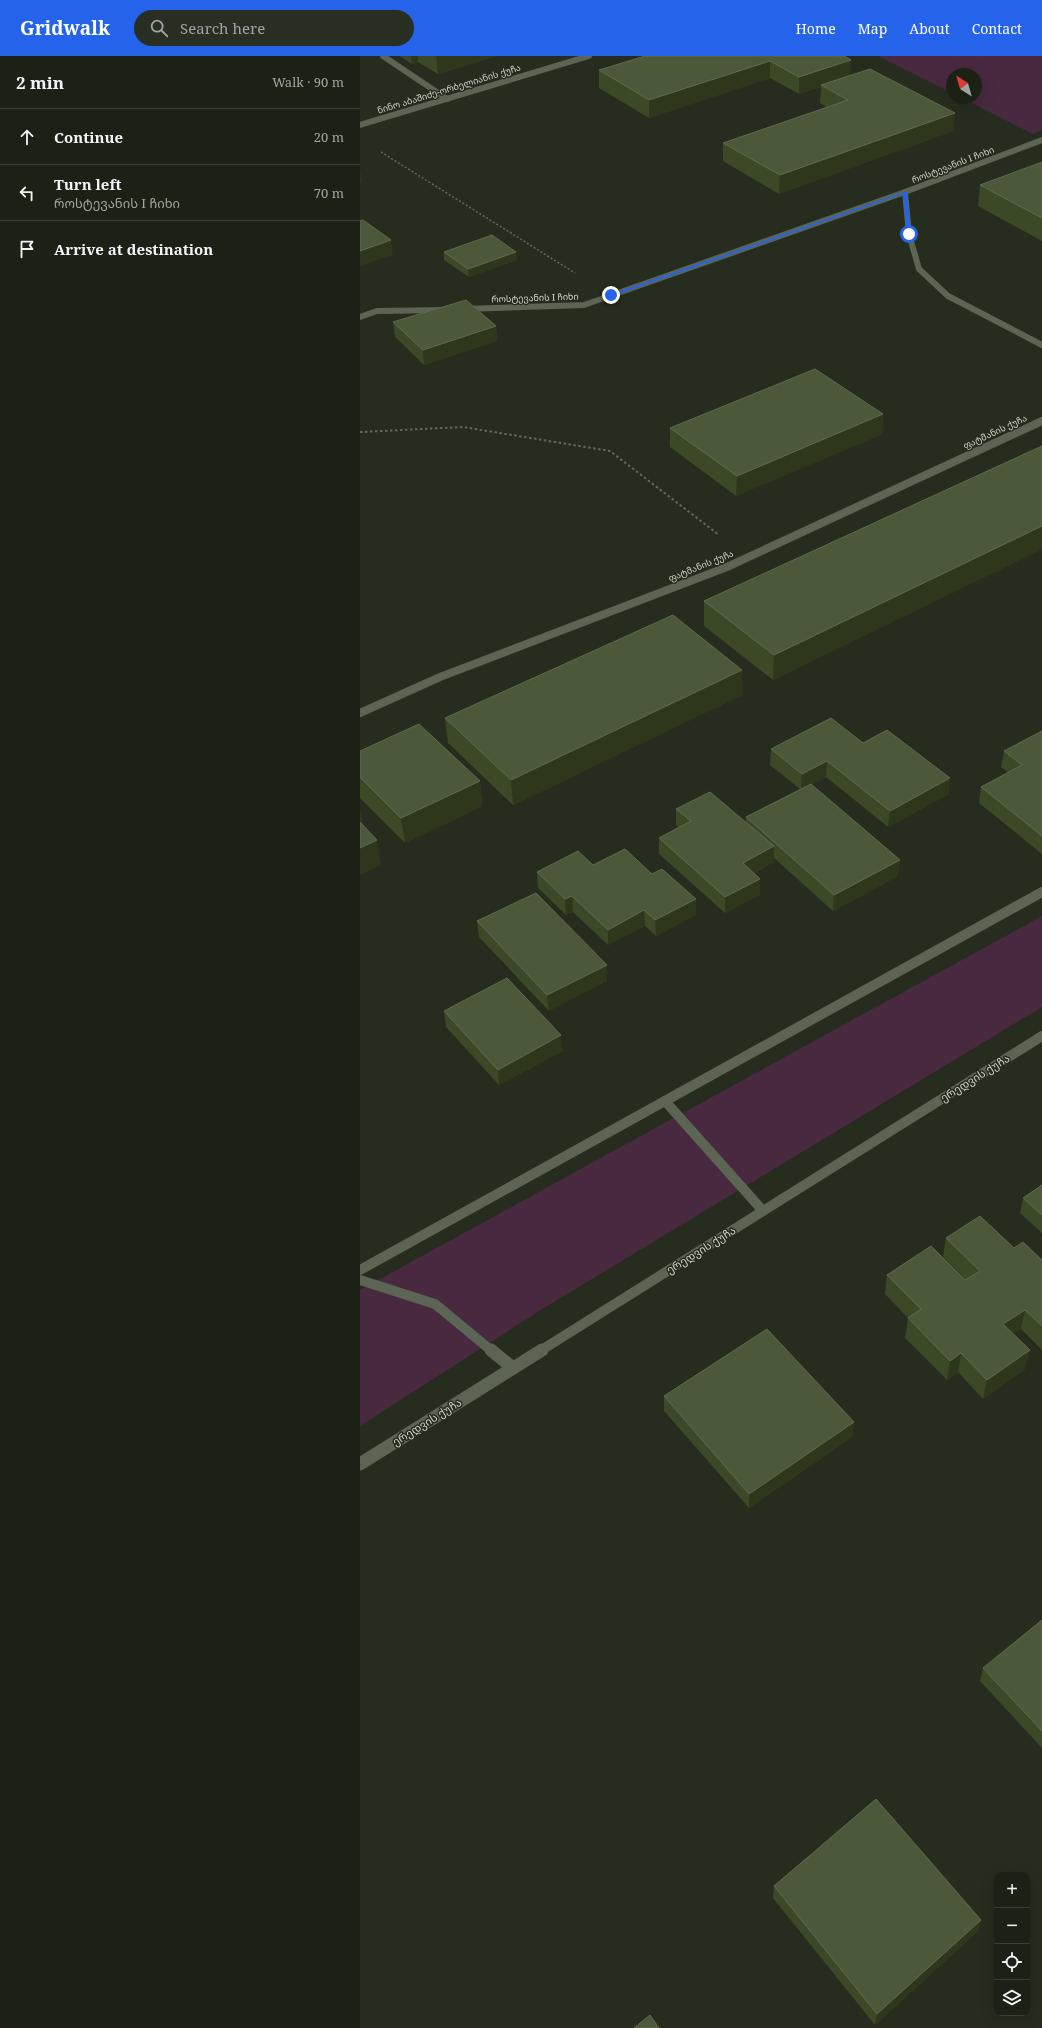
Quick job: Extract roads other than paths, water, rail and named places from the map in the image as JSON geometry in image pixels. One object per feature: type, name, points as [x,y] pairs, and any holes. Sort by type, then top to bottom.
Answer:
[{"type":"street","points":[[383,56],[447,99]]},
{"type":"street","name":"ნინო აბაშიძე-ორბელიანის ქუჩა","points":[[360,125],[589,56]]},
{"type":"street","name":"როსტევანის I ჩიხი","points":[[458,310],[584,305],[905,192],[1042,140]]},
{"type":"street","points":[[905,192],[909,234],[919,268],[948,296],[1042,345]]},
{"type":"street","points":[[360,317],[377,311],[451,310]]},
{"type":"street","name":"ფატმანის ქუჩა","points":[[360,713],[440,677],[720,570],[1042,421]]},
{"type":"street","points":[[360,1270],[1042,892]]},
{"type":"street","name":"ერედვის ქუჩა","points":[[360,1464],[1042,1036]]},
{"type":"street","points":[[665,1101],[763,1211]]},
{"type":"street","points":[[360,1280],[435,1304],[513,1368]]}]
